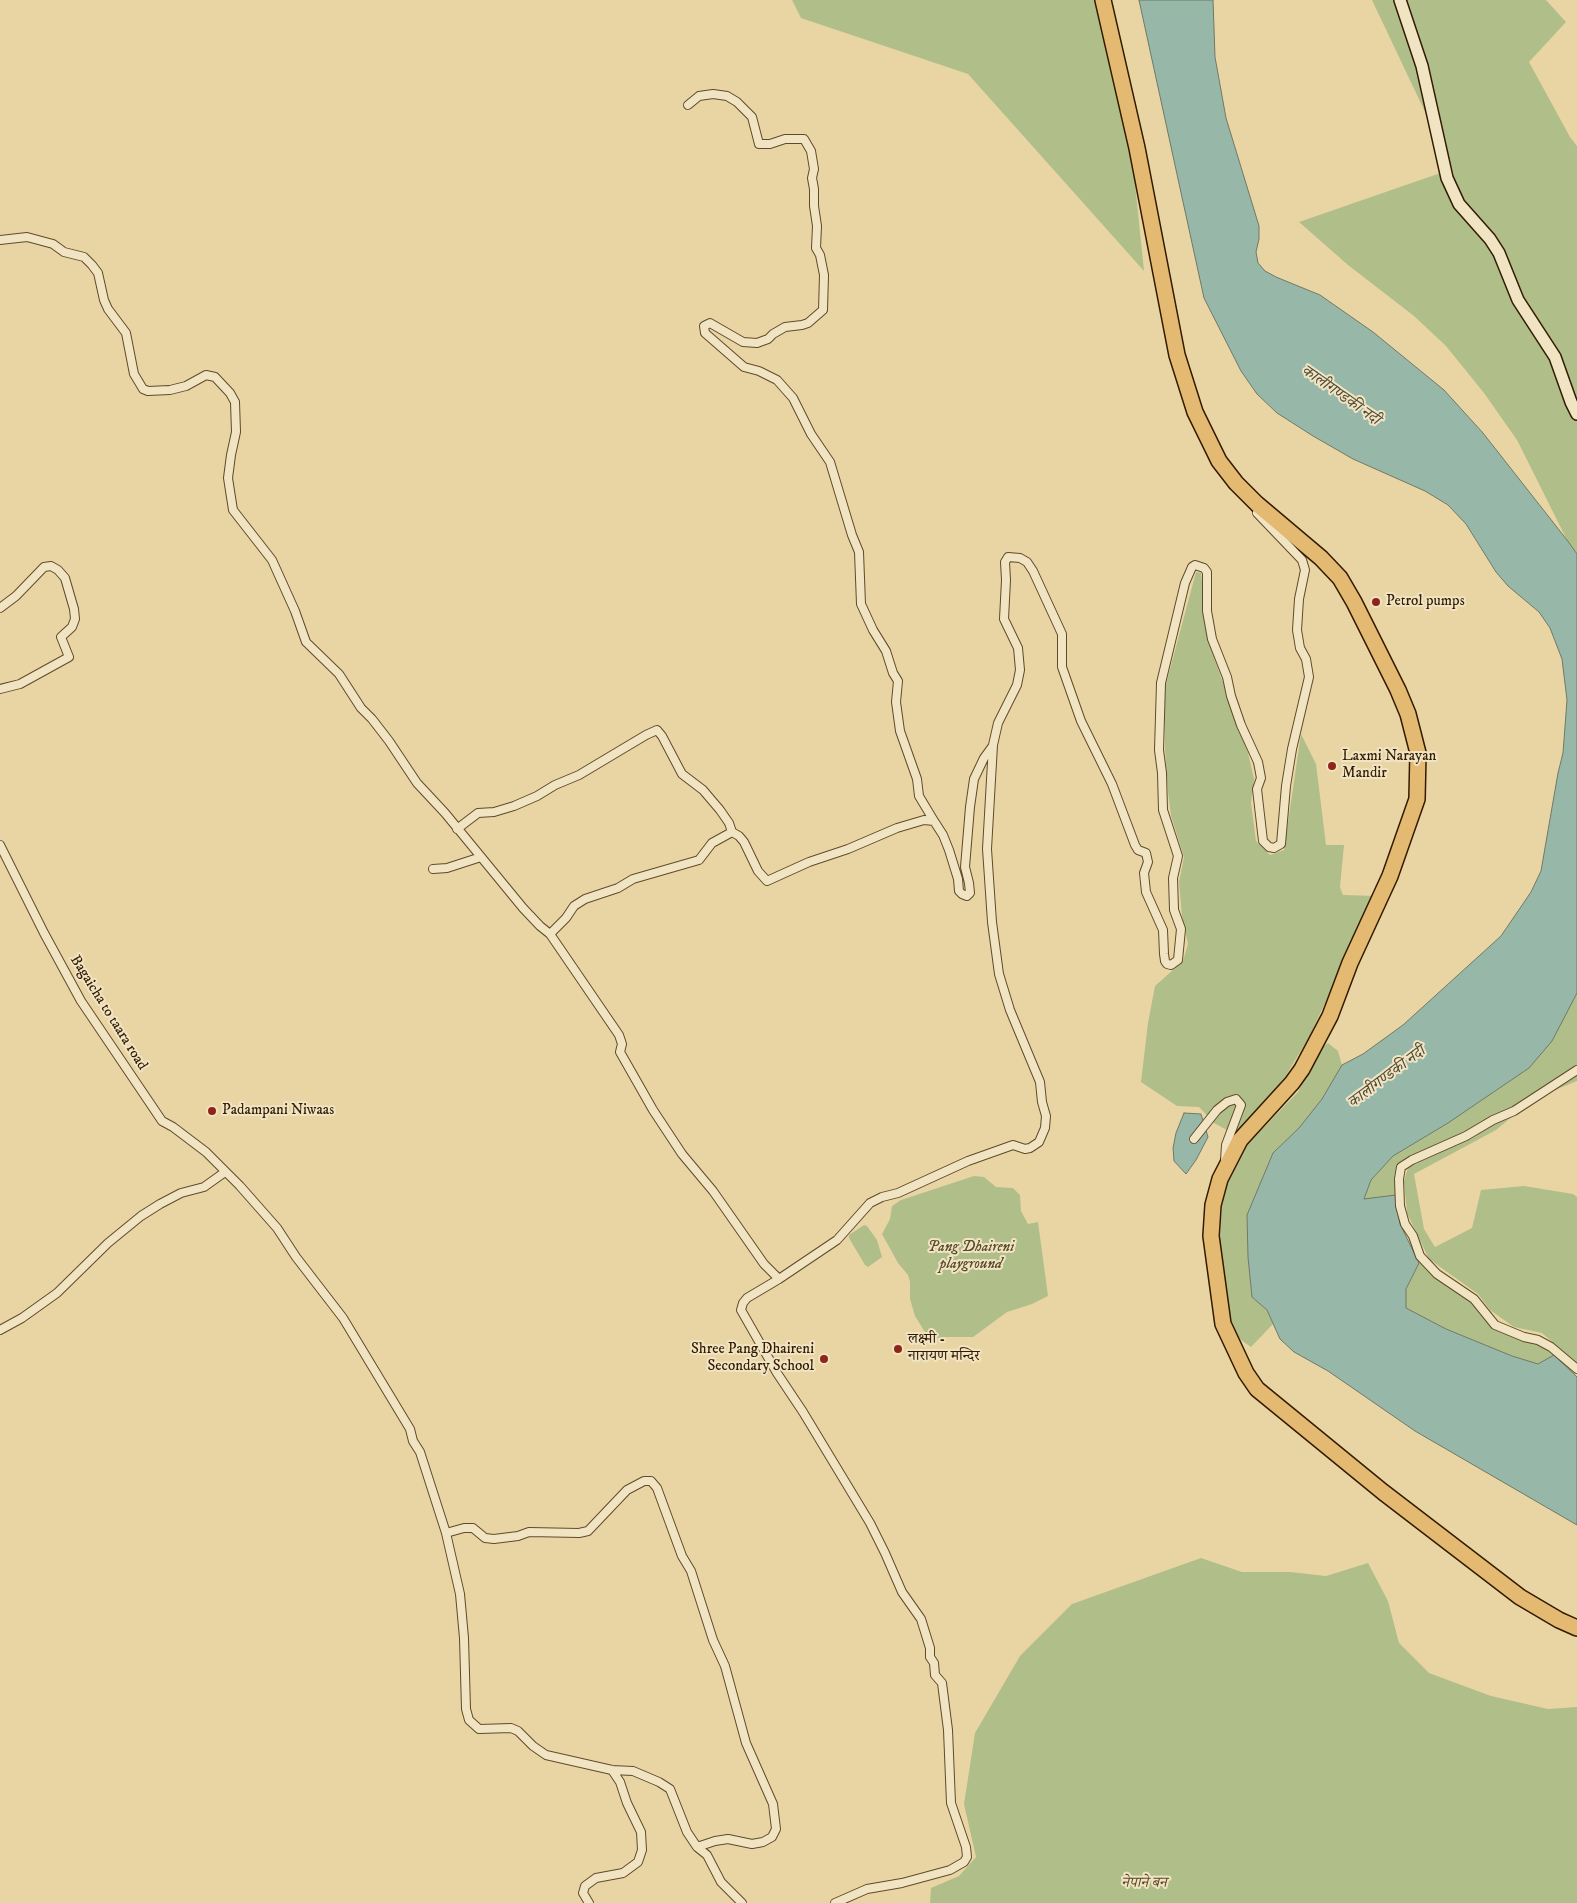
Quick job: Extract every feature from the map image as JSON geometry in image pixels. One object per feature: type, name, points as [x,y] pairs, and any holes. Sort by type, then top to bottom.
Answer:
[{"type":"highway","points":[[1103,0],[1137,148],[1177,355],[1195,412],[1219,461],[1236,483],[1321,558],[1340,578],[1354,602],[1408,714],[1418,753],[1417,799],[1390,876],[1350,963],[1330,1016],[1292,1084],[1240,1140],[1220,1178],[1213,1206],[1211,1236],[1223,1324],[1246,1373],[1257,1389],[1383,1492],[1520,1597],[1551,1616],[1577,1628]]},
{"type":"street","points":[[1400,0],[1422,66],[1447,178],[1459,204],[1490,239],[1518,300],[1555,357],[1577,414]]},
{"type":"street","points":[[688,105],[699,96],[714,94],[727,96],[749,112],[754,122],[759,144],[804,139],[811,151],[814,169],[812,178],[817,226],[816,248],[820,256],[824,275],[823,310],[802,326],[785,327],[768,339],[757,343],[744,342],[710,323],[704,326],[705,333],[744,366],[777,380],[794,398],[811,434],[830,462],[849,526],[859,552],[861,604],[873,630],[886,651],[893,674],[898,680],[896,702],[900,731],[916,779],[919,796],[943,835],[958,879],[959,891],[967,896],[970,893],[970,882],[965,868],[974,779],[984,758],[993,746]]},
{"type":"street","points":[[0,240],[27,237],[52,244],[64,252],[84,258],[92,265],[98,273],[108,309],[126,333],[134,374],[143,389],[148,391],[170,390],[186,386],[206,375],[215,377],[230,393],[235,402],[236,432],[228,478],[232,510],[272,560],[293,606],[306,642],[339,674],[360,708],[372,719],[417,783],[523,908],[550,934],[619,1035],[622,1044],[620,1052],[682,1154],[713,1191],[764,1264],[779,1279]]},
{"type":"street","points":[[835,1903],[867,1889],[902,1883],[950,1870],[964,1862],[967,1857],[966,1847],[951,1802],[948,1730],[942,1683],[935,1675],[934,1664],[930,1657],[930,1648],[921,1618],[902,1592],[886,1553],[870,1523],[804,1412],[777,1373],[742,1310],[743,1303],[747,1298],[837,1240],[870,1203],[882,1197],[898,1193],[968,1161],[1013,1145],[1025,1149],[1030,1148],[1038,1142],[1045,1128],[1046,1116],[1042,1102],[1040,1082],[1010,1010],[1002,983],[993,931],[987,849],[993,746],[998,723],[1017,685],[1020,670],[1018,648],[1004,619],[1005,562],[1008,557],[1015,556],[1027,562],[1034,571],[1062,634],[1062,667],[1084,729],[1112,784],[1138,850],[1146,853],[1148,862],[1144,873],[1146,892],[1163,930],[1165,961],[1171,965],[1175,963],[1180,955],[1181,929],[1174,910],[1174,878],[1178,856],[1163,810],[1160,750],[1160,683],[1185,583],[1192,567],[1195,565],[1204,568],[1207,572],[1207,611],[1212,639],[1227,677],[1241,725],[1258,762],[1261,778],[1257,789],[1264,841],[1269,847],[1274,848],[1281,844],[1286,786],[1292,749],[1309,677],[1306,659],[1300,648],[1297,630],[1299,598],[1306,570],[1302,560],[1253,508],[1258,504]]},
{"type":"street","points":[[0,608],[16,596],[44,567],[51,566],[58,570],[65,578],[75,619],[72,626],[60,636],[69,658],[20,684],[0,689]]},
{"type":"street","points":[[457,829],[478,813],[494,812],[537,796],[555,785],[594,768],[657,730],[682,774],[703,790],[720,810],[729,823],[732,832],[744,842],[758,872],[767,882],[809,862],[848,849],[897,828],[924,820],[934,821]]},
{"type":"street","points":[[550,934],[566,918],[574,906],[585,899],[618,888],[633,879],[699,860],[712,843],[732,832]]},
{"type":"street","name":"Bagaicha to taara road","points":[[0,844],[44,934],[81,1001],[162,1121],[173,1126],[192,1141],[247,1194],[277,1228],[357,1340],[410,1429],[413,1441],[420,1452],[446,1533],[460,1594],[464,1638],[466,1709],[467,1716],[472,1725],[479,1729],[488,1730],[511,1728],[518,1731],[533,1746],[546,1755],[612,1770]]},
{"type":"street","points":[[433,869],[447,868],[481,857]]},
{"type":"street","points":[[1577,1070],[1514,1111],[1493,1120],[1466,1136],[1412,1160],[1401,1167],[1399,1179],[1400,1206],[1405,1224],[1413,1236],[1420,1256],[1437,1274],[1474,1299],[1495,1325],[1524,1337],[1538,1340],[1551,1347],[1577,1369]]},
{"type":"street","points":[[1194,1139],[1208,1120],[1227,1102],[1236,1099],[1241,1104],[1226,1145],[1226,1157],[1220,1178]]},
{"type":"street","points":[[0,1330],[22,1318],[57,1292],[108,1243],[141,1216],[181,1194],[204,1187],[225,1172]]},
{"type":"street","points":[[446,1533],[464,1528],[473,1528],[484,1538],[494,1539],[518,1536],[529,1532],[579,1533],[588,1531],[627,1490],[644,1481],[651,1481],[657,1488],[682,1556],[691,1572],[713,1640],[725,1666],[746,1743],[773,1804],[776,1829],[772,1837],[763,1842],[752,1844],[728,1839],[697,1847]]},
{"type":"street","points":[[612,1770],[633,1771],[670,1789],[687,1832],[697,1847],[707,1855],[721,1882],[742,1903]]},
{"type":"street","points":[[589,1903],[583,1893],[585,1886],[596,1878],[623,1873],[638,1862],[642,1850],[641,1832],[627,1804],[620,1782],[612,1770]]},
{"type":"green space","points":[[792,0],[1095,0],[1114,75],[1134,174],[1144,271],[968,74],[801,18]]},
{"type":"green space","points":[[1372,0],[1546,0],[1566,22],[1529,62],[1570,137],[1577,146],[1577,554],[1567,540],[1517,440],[1484,393],[1446,346],[1414,316],[1348,265],[1299,222],[1452,169]]},
{"type":"green space","points":[[1196,572],[1201,573],[1209,643],[1248,753],[1254,779],[1251,803],[1256,841],[1270,855],[1284,850],[1301,734],[1316,764],[1326,845],[1344,845],[1340,887],[1343,895],[1376,896],[1309,1037],[1285,1077],[1262,1106],[1234,1134],[1214,1123],[1199,1107],[1177,1106],[1141,1082],[1148,1023],[1155,986],[1183,961],[1188,944],[1182,916],[1179,882],[1184,857],[1171,816],[1168,791],[1165,748],[1165,688]]},
{"type":"green space","points":[[1577,993],[1577,1065],[1571,1072],[1475,1128],[1401,1164],[1396,1172],[1396,1195],[1363,1200],[1371,1180],[1393,1156],[1448,1123],[1529,1068]]},
{"type":"green space","points":[[1328,1043],[1338,1051],[1342,1065],[1322,1099],[1299,1128],[1273,1153],[1247,1215],[1248,1257],[1252,1297],[1267,1310],[1273,1324],[1251,1347],[1231,1333],[1219,1255],[1223,1188],[1240,1152],[1298,1092],[1320,1049]]},
{"type":"green space","points":[[1577,1073],[1577,1081],[1533,1099],[1496,1130],[1414,1174],[1424,1229],[1435,1247],[1472,1228],[1481,1190],[1524,1186],[1573,1194],[1577,1197],[1577,1363],[1542,1333],[1514,1327],[1490,1310],[1478,1294],[1429,1259],[1407,1213],[1404,1181],[1408,1168],[1445,1149],[1473,1138],[1524,1104]]},
{"type":"green space","name":"Pang Dhaireni playground","points":[[974,1176],[984,1177],[996,1187],[1013,1188],[1020,1195],[1021,1211],[1028,1224],[1038,1222],[1048,1296],[1032,1304],[1007,1312],[973,1337],[932,1339],[915,1316],[910,1299],[908,1275],[898,1263],[882,1234],[890,1219],[892,1206],[901,1200]]},
{"type":"green space","points":[[864,1225],[867,1226],[877,1240],[882,1257],[868,1267],[849,1238],[849,1235]]},
{"type":"green space","points":[[1419,1263],[1426,1266],[1450,1287],[1472,1301],[1491,1325],[1512,1337],[1540,1344],[1554,1355],[1538,1364],[1512,1356],[1446,1329],[1406,1308],[1406,1289]]},
{"type":"green space","name":"नेपाने बन","points":[[1201,1558],[1242,1572],[1290,1572],[1326,1576],[1368,1563],[1388,1601],[1399,1643],[1429,1673],[1491,1696],[1548,1709],[1577,1707],[1577,1903],[930,1903],[931,1888],[959,1876],[976,1857],[964,1804],[975,1733],[1020,1656],[1072,1604]]},
{"type":"water","name":"कालीगण्डकी नदी","points":[[1139,0],[1213,0],[1215,57],[1226,118],[1259,226],[1256,252],[1258,263],[1265,271],[1276,277],[1320,295],[1373,332],[1444,390],[1483,433],[1577,554],[1577,993],[1552,1041],[1529,1068],[1448,1123],[1393,1156],[1371,1180],[1364,1199],[1396,1195],[1400,1224],[1419,1263],[1406,1289],[1406,1308],[1446,1329],[1512,1356],[1538,1364],[1554,1355],[1577,1377],[1577,1525],[1415,1431],[1328,1371],[1294,1352],[1280,1339],[1267,1310],[1252,1297],[1248,1257],[1247,1215],[1273,1153],[1299,1128],[1322,1099],[1342,1065],[1363,1054],[1403,1025],[1501,936],[1531,892],[1541,871],[1563,753],[1567,700],[1562,659],[1550,628],[1539,612],[1508,586],[1496,572],[1466,524],[1448,505],[1425,491],[1353,459],[1277,413],[1257,394],[1241,371],[1204,298]]},
{"type":"water","points":[[1184,1113],[1201,1114],[1208,1137],[1186,1174],[1174,1161],[1173,1148],[1176,1133]]},
{"type":"place","name":"Petrol pumps","points":[[1376,602]]},
{"type":"place","name":"Laxmi Narayan Mandir","points":[[1332,766]]},
{"type":"place","name":"Padampani Niwaas","points":[[212,1111]]},
{"type":"place","name":"लक्ष्मी - नारायण मन्दिर","points":[[898,1349]]},
{"type":"place","name":"Shree Pang Dhaireni Secondary School","points":[[824,1359]]}]
